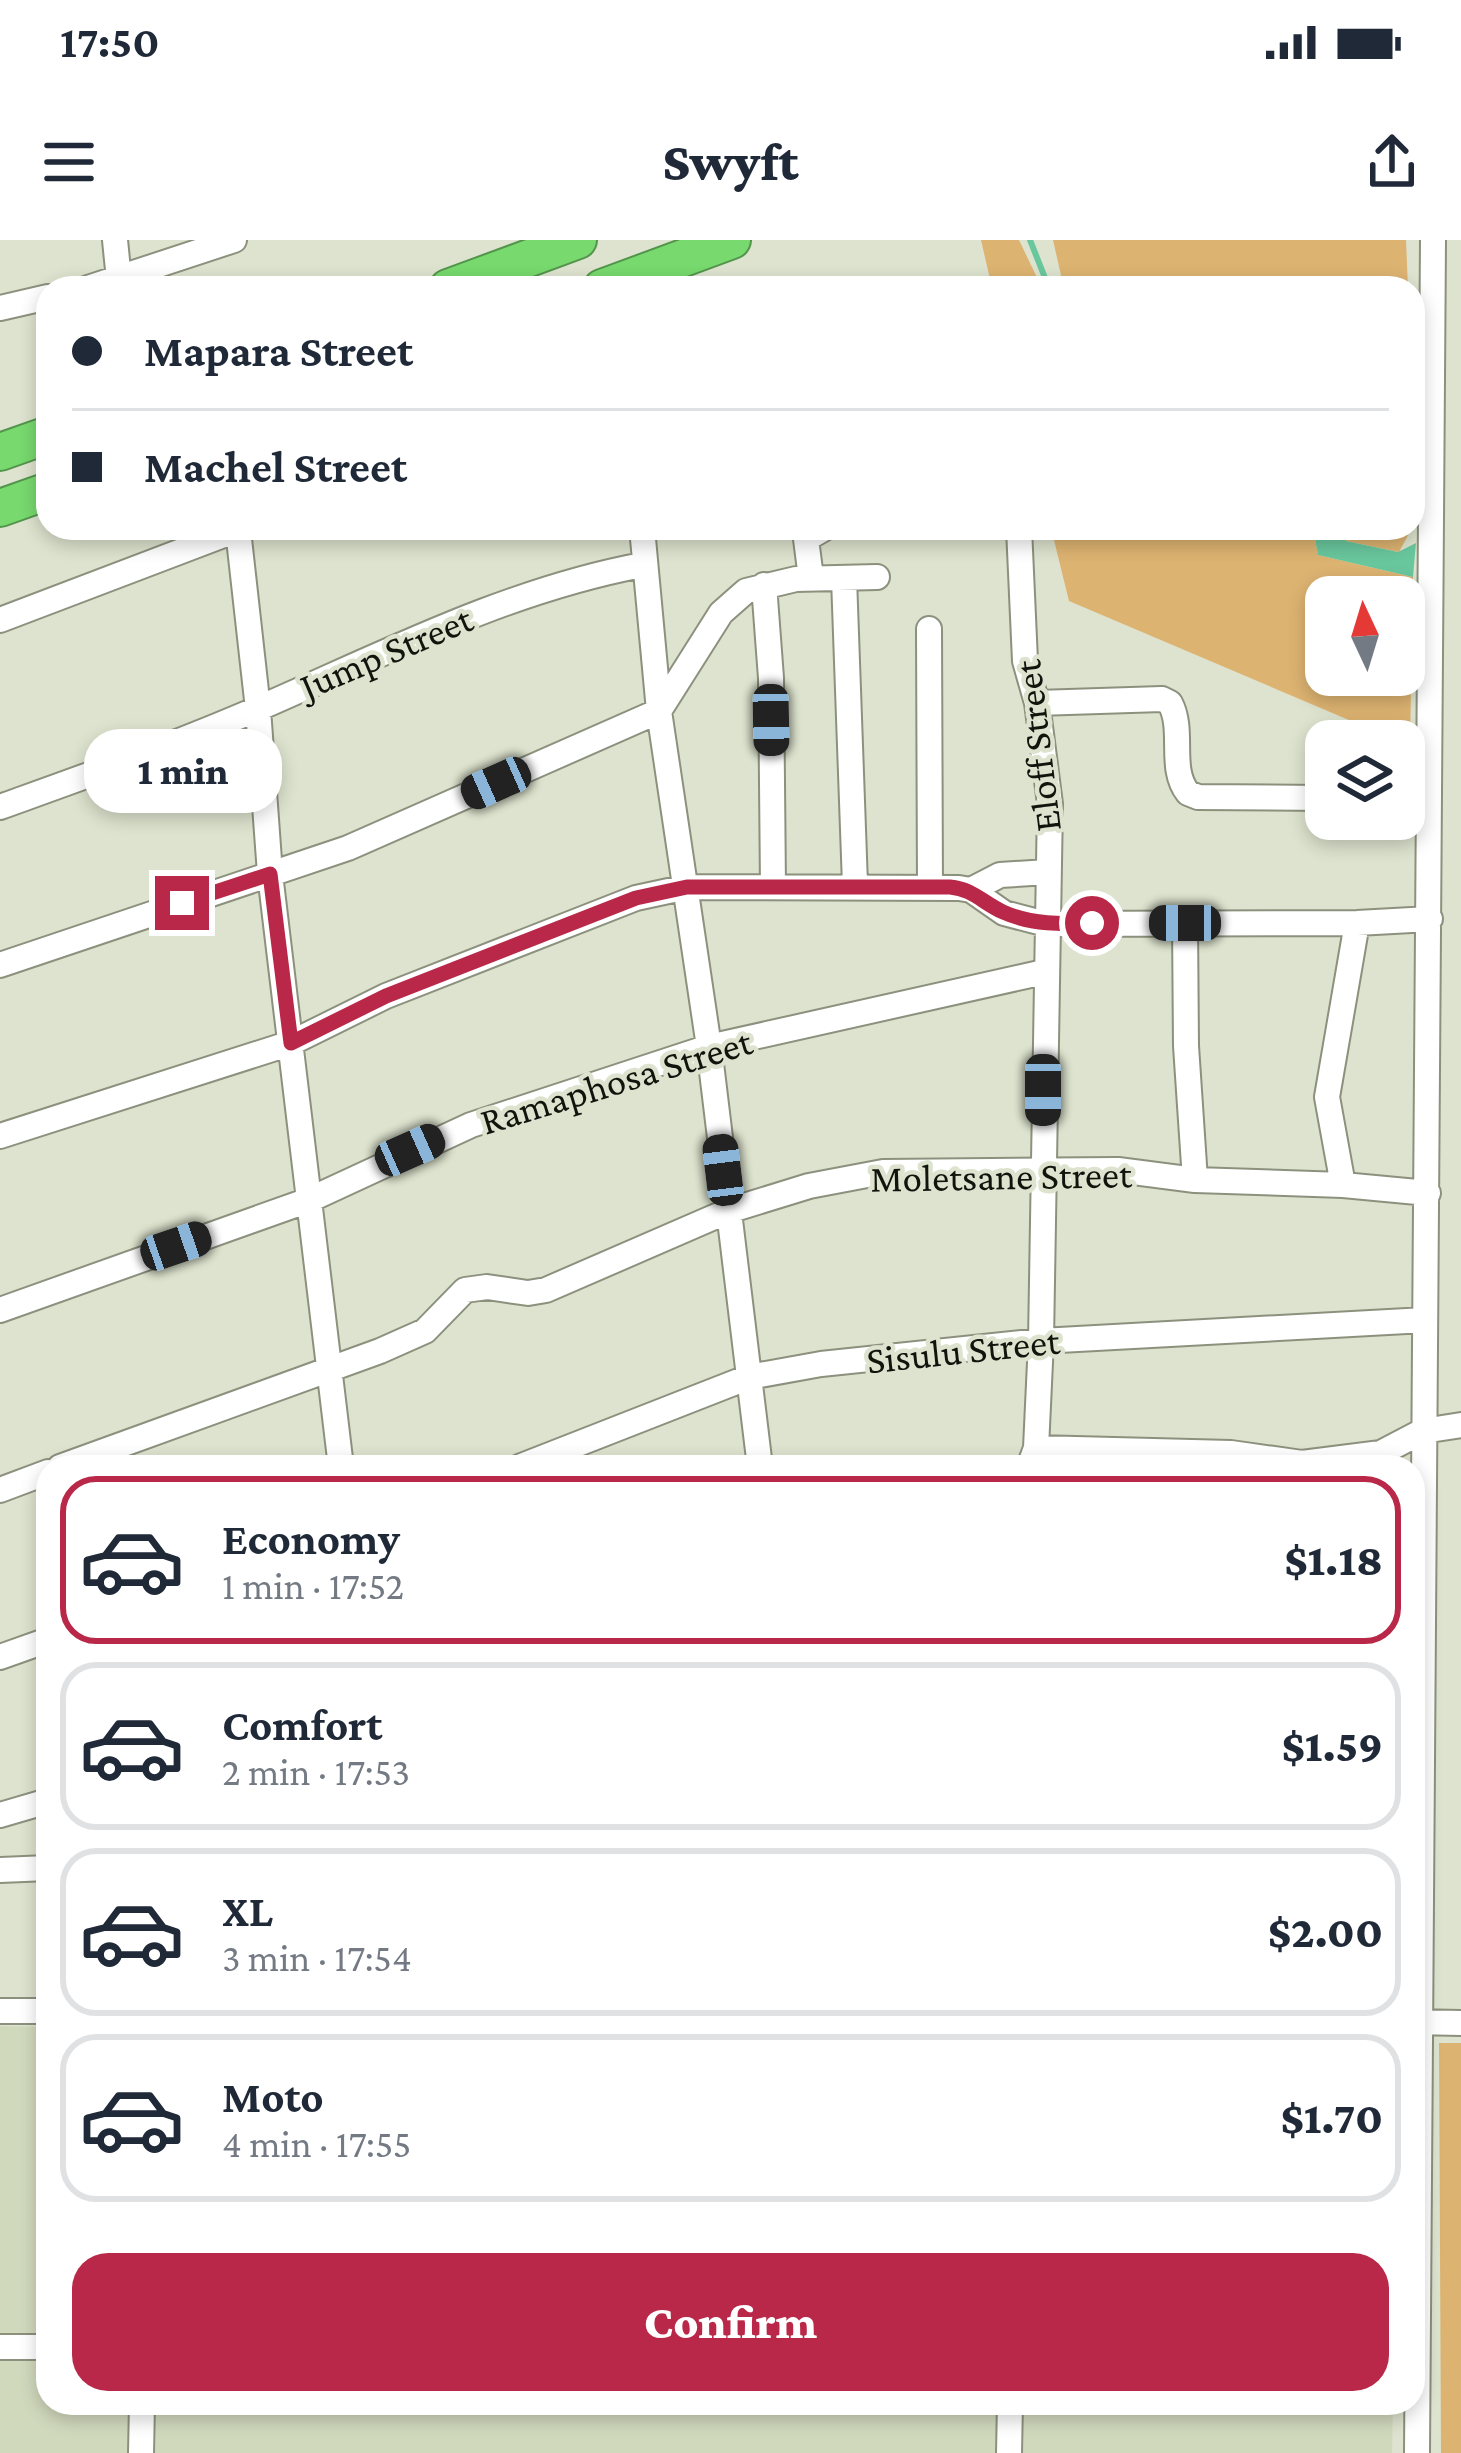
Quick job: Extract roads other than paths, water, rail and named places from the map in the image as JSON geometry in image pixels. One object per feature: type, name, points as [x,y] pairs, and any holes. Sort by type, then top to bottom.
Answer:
[{"type":"highway","points":[[480,276],[578,240]]},
{"type":"highway","points":[[634,276],[732,240]]},
{"type":"highway","points":[[0,452],[36,439]]},
{"type":"highway","points":[[0,508],[36,495]]},
{"type":"street","points":[[116,240],[119,276]]},
{"type":"street","points":[[130,276],[234,240]]},
{"type":"street","points":[[1422,720],[1431,577],[1433,240]]},
{"type":"street","points":[[0,308],[36,300]]},
{"type":"street","points":[[0,620],[211,540]]},
{"type":"street","points":[[241,540],[270,874],[339,1455]]},
{"type":"street","points":[[642,540],[659,710],[709,1047],[759,1455]]},
{"type":"street","points":[[806,540],[811,578]]},
{"type":"street","name":"Eloff Street","points":[[1020,540],[1025,661],[1037,703],[1049,790],[1041,1341],[1032,1455]]},
{"type":"street","name":"Jump Street","points":[[0,807],[258,709],[508,599],[594,574],[642,566]]},
{"type":"street","points":[[0,965],[365,841],[659,710],[728,604],[764,585],[811,578],[878,578]]},
{"type":"street","points":[[844,578],[855,885]]},
{"type":"street","points":[[764,585],[771,678],[773,887]]},
{"type":"street","points":[[929,629],[930,886]]},
{"type":"street","points":[[1037,703],[1162,699],[1170,703],[1176,717],[1179,777],[1187,793],[1305,798]]},
{"type":"street","points":[[1422,840],[1430,919],[1423,1455]]},
{"type":"street","points":[[971,890],[1000,875],[1048,872]]},
{"type":"street","points":[[0,1136],[291,1043],[458,966],[636,898],[687,887],[855,885],[971,890],[1004,913],[1046,924],[1430,919]]},
{"type":"street","points":[[1185,923],[1186,1046],[1195,1180]]},
{"type":"street","points":[[1343,1185],[1327,1097],[1357,923]]},
{"type":"street","name":"Ramaphosa Street","points":[[0,1310],[309,1200],[470,1125],[709,1047],[1044,972]]},
{"type":"street","name":"Moletsane Street","points":[[93,1455],[425,1331],[465,1290],[546,1291],[728,1211],[808,1186],[883,1172],[1042,1168],[1428,1193]]},
{"type":"street","name":"Sisulu Street","points":[[550,1455],[749,1377],[821,1364],[1041,1341],[1425,1320]]},
{"type":"street","points":[[1363,1455],[1381,1453],[1423,1432],[1461,1425]]},
{"type":"street","points":[[1181,1455],[1240,1455]]},
{"type":"street","points":[[0,1490],[36,1476]]},
{"type":"street","points":[[0,1657],[36,1644]]},
{"type":"street","points":[[0,1815],[36,1804]]},
{"type":"street","points":[[0,1870],[36,1868]]},
{"type":"street","points":[[0,2011],[36,2011]]},
{"type":"street","points":[[1425,2022],[1461,2023]]},
{"type":"street","points":[[0,2347],[36,2347]]},
{"type":"street","points":[[141,2453],[142,2415]]},
{"type":"street","points":[[1009,2453],[1010,2415]]},
{"type":"street","points":[[1416,2415],[1417,2453]]},
{"type":"waterway","points":[[1030,240],[1044,276]]}]
